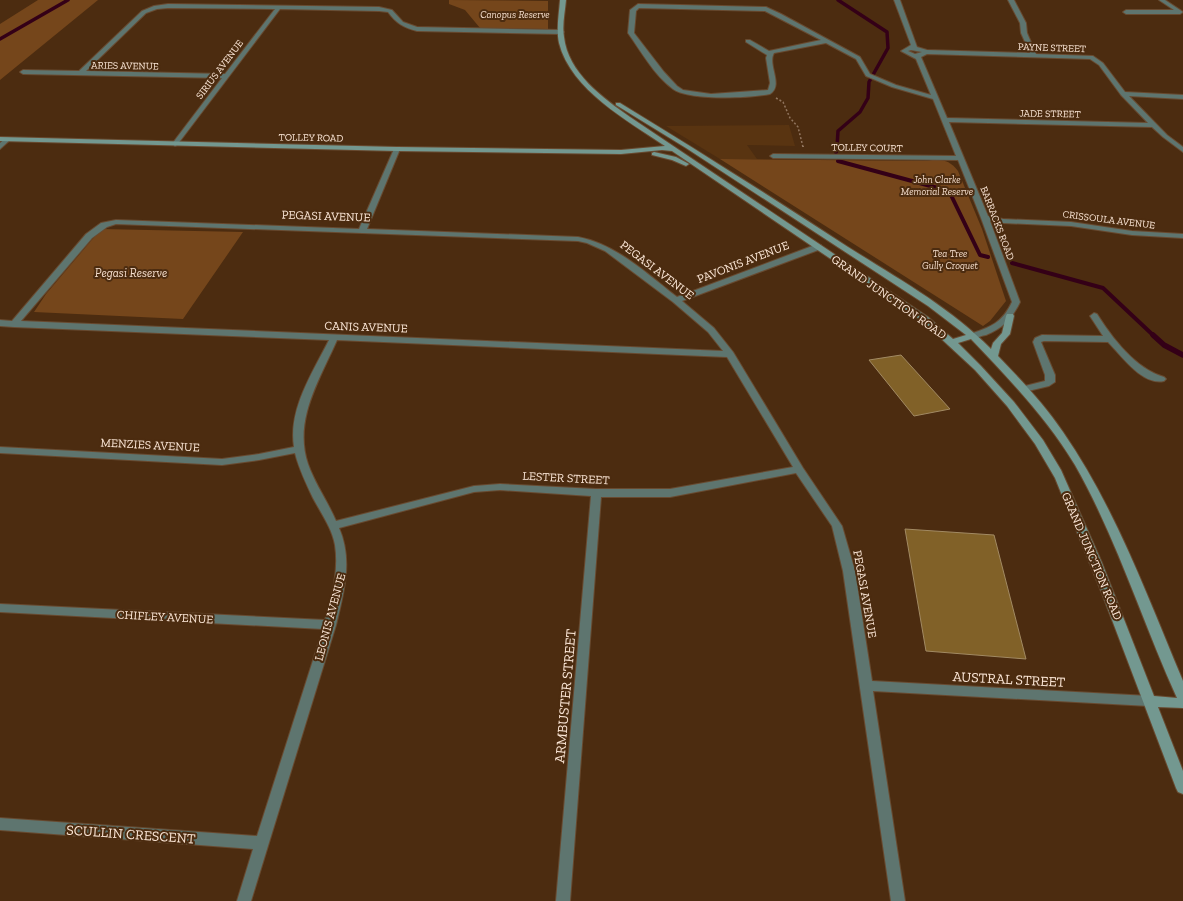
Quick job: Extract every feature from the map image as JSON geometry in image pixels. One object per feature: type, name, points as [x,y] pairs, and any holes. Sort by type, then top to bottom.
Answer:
[{"type":"main road","name":"GRAND JUNCTION ROAD","points":[[563,0],[561,32],[562,43],[567,56],[576,71],[604,101],[925,319],[952,342],[1001,393],[1037,439],[1053,465],[1080,523],[1183,788]]},
{"type":"main road","name":"GRAND JUNCTION ROAD","points":[[588,84],[688,146],[931,304],[973,336],[1024,389],[1059,433],[1079,464],[1098,498],[1141,595],[1183,696]]},
{"type":"main road","points":[[646,150],[651,144],[654,136]]},
{"type":"main road","name":"TOLLEY ROAD","points":[[0,139],[397,149],[621,152],[674,149]]},
{"type":"main road","points":[[674,149],[688,146]]},
{"type":"main road","name":"TOLLEY ROAD","points":[[621,152],[654,154],[670,152],[674,149]]},
{"type":"main road","points":[[654,154],[679,160],[735,196],[750,201]]},
{"type":"main road","points":[[818,247],[833,241]]},
{"type":"main road","points":[[993,357],[997,343],[1006,334],[1010,316]]},
{"type":"main road","points":[[952,342],[973,336]]},
{"type":"main road","points":[[1149,701],[1183,703]]},
{"type":"street","points":[[634,0],[634,3],[638,6]]},
{"type":"street","points":[[897,0],[914,48],[921,49],[926,52],[924,55],[917,56]]},
{"type":"street","points":[[1011,0],[1023,23],[1024,34],[1034,55]]},
{"type":"street","points":[[1162,0],[1168,6],[1182,13]]},
{"type":"street","points":[[770,54],[773,83],[771,91],[768,93],[705,95],[680,91],[668,81],[631,33],[633,10],[638,6],[765,7],[858,58],[868,75],[878,80],[935,98]]},
{"type":"street","points":[[81,73],[144,12],[156,7],[379,9],[390,11],[395,19],[406,27],[418,29],[561,32]]},
{"type":"street","name":"SIRIUS AVENUE","points":[[176,144],[279,7]]},
{"type":"street","points":[[1126,12],[1182,13]]},
{"type":"street","points":[[748,41],[770,54]]},
{"type":"street","points":[[770,54],[772,52],[827,41]]},
{"type":"street","name":"BARRACKS ROAD","points":[[914,48],[904,51],[920,58],[926,87],[935,98],[961,158],[1016,302],[1010,316]]},
{"type":"street","name":"PAYNE STREET","points":[[926,52],[1091,57],[1101,64],[1123,94],[1165,136],[1183,150]]},
{"type":"street","name":"ARIES AVENUE","points":[[23,72],[227,76]]},
{"type":"street","points":[[878,80],[926,87]]},
{"type":"street","points":[[1123,94],[1183,97]]},
{"type":"street","name":"JADE STREET","points":[[945,120],[1155,125]]},
{"type":"street","points":[[0,147],[8,140]]},
{"type":"street","points":[[362,230],[397,149]]},
{"type":"street","name":"TOLLEY COURT","points":[[772,156],[961,158]]},
{"type":"street","name":"CRISSOULA AVENUE","points":[[985,218],[1003,221],[1071,224],[1132,233],[1183,236]]},
{"type":"street","name":"PEGASI AVENUE","points":[[14,324],[89,236],[104,225],[116,222],[578,239],[589,241],[608,249],[676,300],[711,330],[730,354],[799,469],[836,526],[842,542],[849,570],[898,901]]},
{"type":"street","name":"PAVONIS AVENUE","points":[[676,300],[818,247]]},
{"type":"street","points":[[973,336],[997,326],[1010,316]]},
{"type":"street","points":[[1094,316],[1103,333],[1117,346],[1125,357],[1143,373],[1161,378]]},
{"type":"street","name":"CANIS AVENUE","points":[[0,323],[730,354]]},
{"type":"street","name":"LEONIS AVENUE","points":[[244,901],[330,625],[339,591],[343,568],[340,543],[308,475],[298,449],[298,428],[304,406],[334,338]]},
{"type":"street","points":[[1024,389],[1050,382],[1050,375],[1037,342],[1038,340],[1042,338],[1109,339]]},
{"type":"street","name":"MENZIES AVENUE","points":[[0,450],[222,462],[259,457],[298,449]]},
{"type":"street","name":"LESTER STREET","points":[[333,526],[474,489],[500,487],[596,493],[670,493],[799,469]]},
{"type":"street","name":"ARMBUSTER STREET","points":[[563,901],[596,493]]},
{"type":"street","name":"CHIFLEY AVENUE","points":[[0,608],[330,625]]},
{"type":"street","name":"AUSTRAL STREET","points":[[867,686],[1149,701]]},
{"type":"street","name":"SCULLIN CRESCENT","points":[[0,824],[262,843]]},
{"type":"path","points":[[768,93],[783,102],[790,118],[798,126],[805,156]]},
{"type":"shaded area","points":[[789,125],[795,146],[747,145],[757,159],[720,159],[666,126]]},
{"type":"green space","points":[[38,0],[98,0],[0,80],[0,24]]},
{"type":"green space","name":"Canopus Reserve","points":[[449,0],[548,1],[548,29],[480,28],[465,10],[449,4]]},
{"type":"green space","name":"Tea Tree Gully Croquet","points":[[720,159],[941,160],[948,162],[958,171],[982,229],[1006,301],[990,321],[983,326]]},
{"type":"green space","name":"Pegasi Reserve","points":[[101,229],[243,232],[183,319],[34,312],[46,294]]},
{"type":"building","points":[[901,355],[950,409],[914,416],[869,360]]},
{"type":"building","points":[[905,529],[994,535],[1026,659],[926,651]]},
{"type":"waterway","points":[[0,39],[68,0]]},
{"type":"waterway","points":[[837,147],[838,131],[860,112],[868,98],[869,82],[888,48],[887,32],[838,0]]},
{"type":"waterway","points":[[836,152],[837,146]]},
{"type":"waterway","points":[[838,161],[949,191],[980,255],[988,257]]},
{"type":"waterway","points":[[1012,263],[1103,288],[1154,336]]},
{"type":"waterway","points":[[1153,335],[1164,345],[1183,355]]},
{"type":"park label","name":"John Clarke Memorial Reserve","points":[[937,184]]}]
